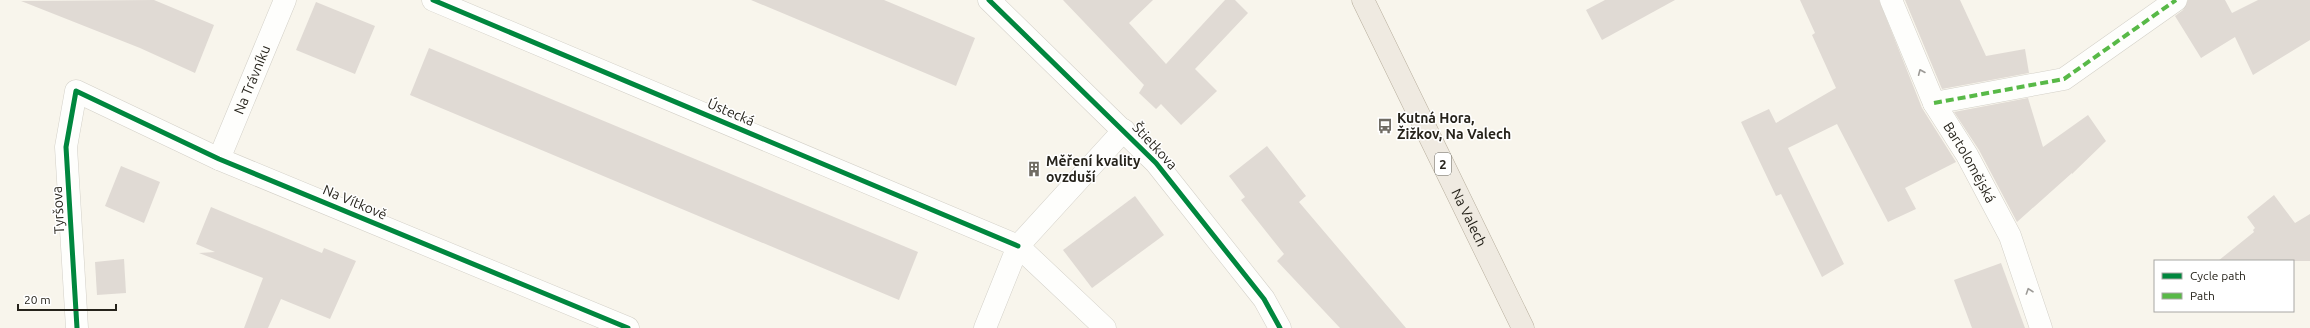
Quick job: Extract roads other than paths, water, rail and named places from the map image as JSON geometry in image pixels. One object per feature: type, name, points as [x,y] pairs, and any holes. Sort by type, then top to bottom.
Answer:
[{"type":"main road","name":"Na Valech","points":[[1363,0],[1523,328]]},
{"type":"street","name":"Na Trávníku","points":[[220,159],[284,0]]},
{"type":"street","name":"Ústecká","points":[[433,0],[1018,246]]},
{"type":"street","name":"Štietkova","points":[[990,0],[1156,163],[1264,299],[1280,328]]},
{"type":"street","name":"Bartolomějská","points":[[1891,0],[1934,103],[1968,155],[2010,236],[2041,328]]},
{"type":"street","points":[[1934,103],[2064,80],[2176,0]]},
{"type":"street","name":"Na Vítkově","points":[[76,91],[220,159],[628,328]]},
{"type":"street","name":"Tyršova","points":[[76,91],[66,147],[77,328]]},
{"type":"street","points":[[985,328],[1018,246],[1124,130]]},
{"type":"street","points":[[1018,246],[1105,328]]},
{"type":"place","name":"Kutná Hora, Žižkov, Na Valech","points":[[1385,126]]},
{"type":"place","name":"Měření kvality ovzduší","points":[[1034,169]]}]
